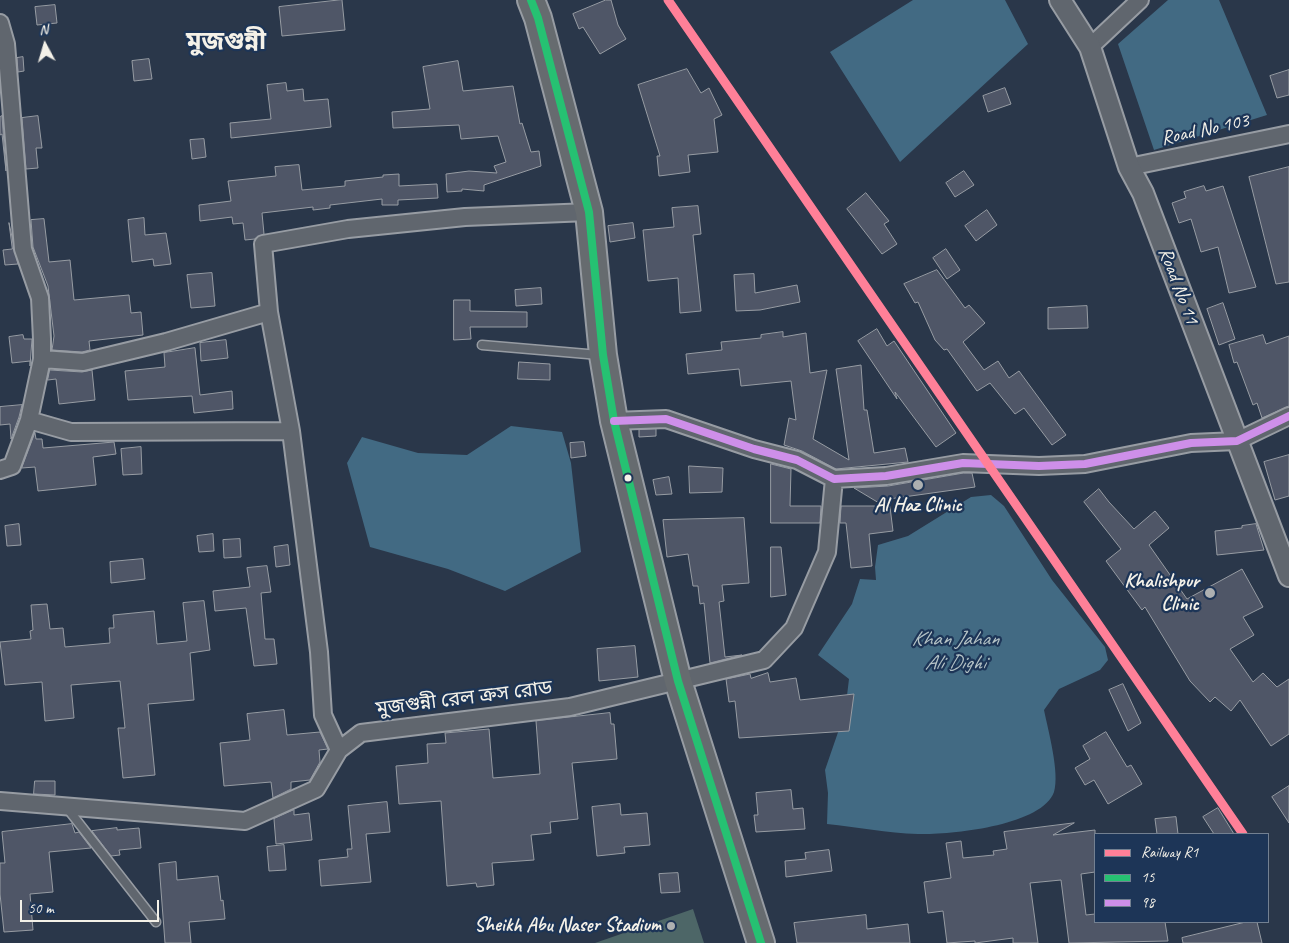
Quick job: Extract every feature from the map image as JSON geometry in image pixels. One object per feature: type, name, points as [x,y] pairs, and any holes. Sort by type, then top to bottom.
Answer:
[{"type":"highway","points":[[530,0],[540,27],[589,212],[603,355],[614,421],[678,681],[761,943]]},
{"type":"street","name":"Road No 11","points":[[1060,0],[1090,48],[1129,167],[1143,193],[1289,576]]},
{"type":"street","points":[[1090,48],[1140,0]]},
{"type":"street","points":[[0,23],[6,44],[23,249],[40,298],[42,359],[29,420],[12,466],[0,470]]},
{"type":"street","name":"Road No 103","points":[[1129,167],[1289,134]]},
{"type":"street","points":[[339,750],[323,715],[319,652],[291,431],[269,312],[263,244],[348,228],[445,219],[589,212]]},
{"type":"street","points":[[42,359],[83,362],[166,342],[269,312]]},
{"type":"street","points":[[614,421],[666,419],[754,449],[797,460],[834,479],[886,476],[963,463],[1039,466],[1085,464],[1191,444],[1237,441],[1289,416]]},
{"type":"street","points":[[29,420],[71,432],[291,431]]},
{"type":"street","name":"মুজগুন্নী রেল ক্রস রোড","points":[[0,801],[245,820],[316,789],[339,750],[361,733],[570,707],[764,660],[794,628],[827,552],[834,479]]},
{"type":"lane","points":[[482,345],[603,355]]},
{"type":"lane","points":[[66,806],[156,922]]},
{"type":"green space","name":"Sheikh Abu Naser Stadium","points":[[693,909],[704,943],[595,943]]},
{"type":"water","points":[[913,0],[1005,0],[1028,44],[900,162],[830,52]]},
{"type":"water","points":[[1168,0],[1219,0],[1267,115],[1154,150],[1118,44]]},
{"type":"water","points":[[511,426],[562,432],[571,463],[581,552],[505,591],[448,569],[370,547],[347,463],[362,437],[418,453],[467,455]]},
{"type":"water","name":"Khan Jahan Ali Dighi","points":[[991,495],[1004,506],[1052,580],[1105,647],[1108,660],[1100,670],[1059,689],[1044,710],[1055,763],[1054,792],[1046,804],[1032,813],[993,826],[951,833],[918,834],[827,824],[828,793],[825,770],[845,712],[849,679],[818,655],[852,604],[860,579],[876,580],[875,567],[878,545],[908,536],[971,497]]},
{"type":"building","points":[[342,0],[345,30],[282,36],[279,7]]},
{"type":"building","points":[[606,0],[611,0],[618,25],[626,39],[600,54],[583,27],[579,29],[573,14]]},
{"type":"building","points":[[55,5],[57,23],[37,25],[35,7]]},
{"type":"building","points":[[23,57],[24,71],[18,72],[17,58]]},
{"type":"building","points":[[149,59],[152,79],[134,81],[132,61]]},
{"type":"building","points":[[458,61],[463,91],[513,86],[520,124],[522,123],[531,152],[539,151],[541,166],[484,185],[484,191],[462,189],[462,191],[447,192],[446,174],[469,171],[497,173],[494,166],[506,162],[498,136],[461,139],[459,125],[393,128],[392,112],[430,109],[423,67]]},
{"type":"building","points":[[687,69],[701,93],[709,88],[722,115],[714,119],[718,152],[688,155],[690,172],[659,176],[657,156],[660,156],[638,85]]},
{"type":"building","points":[[1289,70],[1289,95],[1277,98],[1270,76]]},
{"type":"building","points":[[286,83],[287,91],[303,89],[304,101],[328,99],[331,127],[231,138],[230,123],[271,119],[267,85]]},
{"type":"building","points":[[1005,88],[1011,104],[988,112],[983,96]]},
{"type":"building","points":[[2,116],[6,171],[2,134],[0,135],[0,117]]},
{"type":"building","points":[[38,116],[42,148],[36,148],[38,168],[26,169],[22,118]]},
{"type":"building","points":[[204,139],[206,157],[192,159],[190,140]]},
{"type":"building","points":[[299,165],[302,190],[345,186],[345,181],[399,174],[399,186],[437,184],[438,198],[398,200],[398,205],[382,205],[382,199],[330,205],[330,208],[313,210],[313,207],[262,213],[264,234],[255,239],[245,240],[243,223],[233,224],[232,217],[200,221],[199,205],[231,201],[228,181],[276,176],[275,167]]},
{"type":"building","points":[[1289,167],[1289,282],[1276,284],[1249,177]]},
{"type":"building","points":[[964,171],[974,185],[955,197],[946,183]]},
{"type":"building","points":[[1204,186],[1206,191],[1223,186],[1256,287],[1229,293],[1218,247],[1201,252],[1191,219],[1179,223],[1172,203],[1186,198],[1184,192]]},
{"type":"building","points":[[866,193],[889,221],[884,224],[897,244],[882,254],[847,209]]},
{"type":"building","points":[[698,206],[701,234],[693,235],[701,311],[680,313],[678,278],[648,281],[643,230],[674,227],[672,208]]},
{"type":"building","points":[[987,210],[997,225],[976,241],[965,226]]},
{"type":"building","points":[[144,218],[145,235],[166,233],[171,264],[154,266],[153,259],[132,262],[128,220]]},
{"type":"building","points":[[44,219],[49,262],[70,260],[74,300],[129,295],[131,313],[141,312],[143,335],[89,341],[90,350],[82,352],[52,350],[54,336],[48,286],[33,247],[31,220]]},
{"type":"building","points":[[9,223],[18,264],[5,265],[3,250],[12,249]]},
{"type":"building","points":[[633,223],[635,238],[610,242],[608,226]]},
{"type":"building","points":[[946,249],[960,270],[947,279],[933,258]]},
{"type":"building","points":[[937,270],[965,308],[969,305],[985,323],[963,342],[984,370],[998,361],[1009,378],[1019,371],[1066,435],[1052,445],[1024,408],[1015,414],[990,383],[977,391],[947,349],[944,350],[935,340],[918,302],[915,303],[904,284]]},
{"type":"building","points":[[212,273],[215,306],[191,308],[187,275]]},
{"type":"building","points":[[754,274],[755,293],[797,285],[800,302],[760,310],[736,311],[734,275]]},
{"type":"building","points":[[541,288],[542,304],[516,306],[515,290]]},
{"type":"building","points":[[454,300],[470,300],[470,311],[527,312],[527,327],[470,327],[471,339],[454,340]]},
{"type":"building","points":[[1223,303],[1235,339],[1219,345],[1207,309]]},
{"type":"building","points":[[1087,306],[1088,328],[1048,329],[1048,308]]},
{"type":"building","points":[[877,329],[887,346],[894,341],[956,433],[936,447],[895,392],[897,399],[858,341]]},
{"type":"building","points":[[783,332],[783,337],[806,333],[810,373],[827,370],[813,439],[849,460],[836,369],[861,365],[864,410],[867,410],[874,453],[905,448],[908,462],[836,469],[802,451],[784,445],[789,418],[796,420],[791,381],[741,386],[739,369],[688,374],[686,354],[722,350],[721,342],[761,338],[761,335]]},
{"type":"building","points":[[23,335],[24,339],[32,339],[30,366],[30,361],[12,363],[9,337]]},
{"type":"building","points":[[1263,335],[1266,344],[1289,336],[1289,406],[1262,418],[1257,403],[1253,405],[1237,362],[1234,363],[1229,345]]},
{"type":"building","points":[[226,340],[228,358],[201,361],[200,343]]},
{"type":"building","points":[[195,348],[200,395],[232,391],[233,409],[194,413],[192,396],[128,400],[125,371],[165,367],[164,353]]},
{"type":"building","points":[[519,362],[550,364],[550,380],[518,379]]},
{"type":"building","points":[[50,370],[82,372],[92,370],[95,400],[59,404],[56,379],[48,380]]},
{"type":"building","points":[[22,405],[11,439],[10,424],[0,425],[0,407]]},
{"type":"building","points":[[656,429],[656,436],[639,437],[639,430]]},
{"type":"building","points":[[35,433],[36,439],[42,439],[43,448],[114,442],[116,454],[93,457],[96,485],[38,491],[35,467],[22,468]]},
{"type":"building","points":[[584,442],[586,456],[571,458],[570,443]]},
{"type":"building","points":[[141,447],[142,474],[123,475],[121,449]]},
{"type":"building","points":[[1289,455],[1289,496],[1275,500],[1264,462]]},
{"type":"building","points":[[771,464],[791,469],[790,506],[821,506],[820,523],[771,523]]},
{"type":"building","points":[[689,466],[723,468],[722,492],[690,493]]},
{"type":"building","points":[[972,473],[975,487],[889,499],[893,531],[869,534],[872,566],[851,568],[846,523],[840,523],[841,506],[884,506],[854,488],[888,486]]},
{"type":"building","points":[[669,477],[672,494],[656,495],[653,480]]},
{"type":"building","points":[[1099,489],[1134,529],[1155,511],[1169,528],[1149,545],[1187,599],[1242,569],[1263,607],[1243,617],[1254,635],[1230,649],[1253,682],[1263,673],[1277,687],[1289,679],[1289,734],[1271,746],[1240,700],[1231,711],[1215,697],[1210,702],[1190,681],[1145,607],[1142,610],[1106,561],[1121,549],[1084,502]]},
{"type":"building","points":[[744,518],[749,583],[722,585],[724,601],[719,602],[725,657],[742,655],[710,663],[704,603],[700,604],[698,586],[693,586],[688,554],[667,557],[663,520]]},
{"type":"building","points":[[19,524],[21,545],[7,546],[5,526]]},
{"type":"building","points":[[1256,524],[1264,550],[1217,555],[1215,531],[1242,528],[1242,526]]},
{"type":"building","points":[[213,534],[214,551],[199,552],[197,536]]},
{"type":"building","points":[[240,539],[241,557],[224,558],[223,540]]},
{"type":"building","points":[[288,545],[290,565],[276,567],[274,547]]},
{"type":"building","points":[[771,547],[781,547],[786,595],[771,597]]},
{"type":"building","points":[[143,559],[145,579],[111,583],[110,562]]},
{"type":"building","points":[[267,566],[271,592],[261,593],[265,639],[274,639],[277,664],[254,666],[246,608],[215,611],[213,591],[250,587],[247,568]]},
{"type":"building","points":[[204,601],[210,650],[190,653],[194,700],[148,704],[155,775],[123,778],[118,728],[125,728],[120,681],[71,685],[74,718],[45,721],[42,682],[5,685],[0,642],[31,639],[30,631],[33,630],[31,605],[47,604],[50,629],[63,628],[65,647],[110,643],[109,628],[114,628],[113,615],[154,611],[157,644],[187,641],[183,603]]},
{"type":"building","points":[[635,646],[638,677],[599,681],[597,649]]},
{"type":"building","points":[[768,673],[770,682],[796,678],[800,700],[854,694],[849,731],[739,738],[735,701],[729,702],[726,679],[750,674],[751,678]]},
{"type":"building","points":[[1123,684],[1141,723],[1128,731],[1109,690]]},
{"type":"building","points":[[284,710],[287,735],[320,732],[328,749],[319,750],[320,762],[310,780],[291,782],[291,789],[273,798],[271,782],[224,786],[220,743],[250,740],[247,714]]},
{"type":"building","points":[[610,713],[611,724],[614,724],[617,759],[572,763],[578,819],[550,822],[551,833],[531,835],[534,860],[492,863],[494,885],[477,887],[476,883],[447,886],[441,801],[399,804],[396,766],[428,763],[427,744],[446,743],[445,733],[489,729],[493,778],[540,774],[536,721]]},
{"type":"building","points":[[1106,732],[1127,767],[1131,765],[1142,784],[1108,804],[1094,780],[1085,785],[1075,768],[1090,759],[1083,746]]},
{"type":"building","points":[[35,781],[55,781],[55,795],[34,794]]},
{"type":"building","points":[[1289,786],[1289,823],[1272,797]]},
{"type":"building","points":[[791,790],[793,809],[803,808],[805,829],[756,832],[754,815],[758,815],[756,793]]},
{"type":"building","points":[[387,802],[390,832],[366,834],[371,882],[321,886],[319,860],[348,857],[347,849],[352,849],[348,806]]},
{"type":"building","points":[[620,804],[621,815],[647,813],[650,845],[624,847],[625,853],[597,856],[592,807]]},
{"type":"building","points":[[1218,808],[1233,833],[1213,833],[1203,817]]},
{"type":"building","points":[[294,810],[294,815],[309,813],[312,840],[276,844],[274,819]]},
{"type":"building","points":[[1176,817],[1178,833],[1157,833],[1155,819]]},
{"type":"building","points":[[1074,823],[1053,835],[1095,830],[1094,872],[1081,874],[1086,915],[1094,914],[1094,923],[1165,923],[1168,941],[1069,943],[1061,880],[1030,883],[1038,943],[1013,943],[1013,938],[975,943],[975,941],[947,943],[943,911],[928,913],[924,882],[951,878],[946,843],[961,841],[963,858],[994,855],[993,851],[1007,849],[1004,832]]},
{"type":"building","points":[[72,824],[75,833],[79,832],[91,848],[49,852],[53,892],[30,894],[33,930],[4,932],[0,894],[0,863],[5,863],[2,832]]},
{"type":"building","points":[[117,828],[117,830],[139,828],[141,848],[119,850],[120,855],[111,856],[92,831]]},
{"type":"building","points":[[284,845],[286,870],[269,871],[267,847]]},
{"type":"building","points":[[829,850],[832,871],[786,877],[785,861],[806,859],[805,853]]},
{"type":"building","points":[[176,862],[177,880],[218,876],[221,901],[223,900],[225,919],[189,922],[191,943],[165,943],[159,864]]},
{"type":"building","points":[[678,873],[680,892],[661,893],[659,874]]},
{"type":"building","points":[[866,915],[867,929],[908,924],[910,943],[797,943],[794,923]]},
{"type":"building","points":[[1242,923],[1257,923],[1262,943],[1183,943],[1182,938]]},
{"type":"rail line","name":"R1","points":[[668,0],[1242,833]]},
{"type":"transit line","name":"15","points":[[531,0],[538,18],[589,212],[603,355],[614,421],[678,681],[761,943]]},
{"type":"transit line","name":"98","points":[[614,421],[666,419],[754,449],[797,460],[834,479],[886,476],[963,463],[1039,466],[1085,464],[1191,443],[1237,441],[1289,416]]},
{"type":"place","name":"Al Haz Clinic","points":[[918,485]]},
{"type":"place","name":"Khalishpur Clinic","points":[[1210,593]]},
{"type":"place","name":"Sheikh Abu Naser Stadium","points":[[671,926]]},
{"type":"district","name":"মুজগুন্নী","points":[[226,42]]}]
